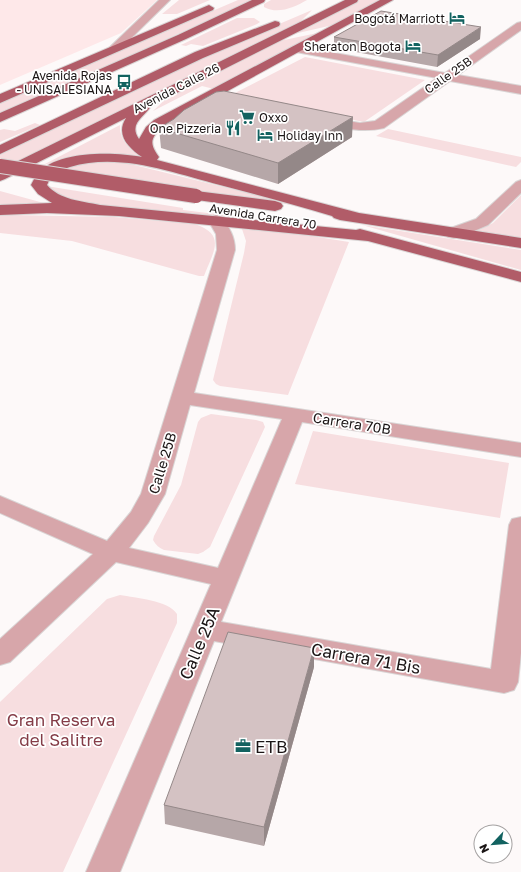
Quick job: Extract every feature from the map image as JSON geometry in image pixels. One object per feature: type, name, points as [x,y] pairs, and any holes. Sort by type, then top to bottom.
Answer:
[{"type":"main road","points":[[0,118],[182,37],[260,0]]},
{"type":"main road","name":"Avenida Calle 26","points":[[0,176],[150,102],[266,42],[353,0]]},
{"type":"main road","points":[[150,156],[144,147],[144,143],[149,131],[159,123],[388,0]]},
{"type":"main road","points":[[0,99],[222,3]]},
{"type":"main road","points":[[297,27],[316,13],[323,3]]},
{"type":"main road","name":"Avenida Calle 26","points":[[0,150],[199,55],[288,18]]},
{"type":"main road","points":[[266,42],[336,28]]},
{"type":"main road","points":[[150,102],[134,116],[129,123],[128,129],[132,141],[150,156],[174,168]]},
{"type":"main road","points":[[355,217],[174,168],[116,158],[86,160],[60,166],[49,171],[41,178],[39,185],[43,191],[51,196],[80,206],[98,209],[216,220],[374,238]]},
{"type":"main road","name":"Avenida Carrera 70","points":[[0,166],[309,222],[521,277]]},
{"type":"main road","name":"Avenida Carrera 70","points":[[0,176],[192,201],[355,217],[521,243]]},
{"type":"main road","points":[[0,210],[49,208],[98,209]]},
{"type":"street","points":[[114,49],[137,25],[165,0]]},
{"type":"street","points":[[137,25],[150,27],[167,26]]},
{"type":"street","name":"Calle 25B","points":[[310,118],[360,127],[376,126],[521,25]]},
{"type":"street","points":[[296,49],[521,90]]},
{"type":"street","points":[[209,97],[226,100]]},
{"type":"street","points":[[454,233],[482,222],[521,185]]},
{"type":"street","name":"Calle 25B","points":[[0,655],[111,552],[127,535],[147,507],[153,494],[226,250],[227,239],[224,231],[216,220]]},
{"type":"street","name":"Carrera 70B","points":[[182,397],[521,450]]},
{"type":"street","name":"Calle 25A","points":[[103,872],[295,414]]},
{"type":"street","points":[[0,504],[111,552],[226,580]]},
{"type":"street","name":"Carrera 71 Bis","points":[[204,629],[504,682],[521,525]]},
{"type":"shaded area","points":[[0,0],[157,0],[121,33],[0,85]]},
{"type":"green space","points":[[179,0],[210,0],[177,14],[162,14]]},
{"type":"green space","points":[[238,0],[252,0],[0,115],[0,102]]},
{"type":"green space","points":[[271,0],[307,0],[286,9],[275,10],[264,7],[264,4]]},
{"type":"green space","points":[[359,0],[381,0],[333,25],[285,36]]},
{"type":"green space","points":[[312,10],[299,23],[0,172],[0,155],[204,56]]},
{"type":"green space","points":[[237,18],[254,18],[260,22],[203,46],[191,44],[186,46],[181,45]]},
{"type":"green space","points":[[322,32],[214,89],[202,86],[153,111],[170,95],[270,43]]},
{"type":"green space","points":[[305,57],[425,80],[364,122],[231,95]]},
{"type":"green space","points":[[35,123],[40,125],[0,142],[0,130],[4,129],[15,131]]},
{"type":"green space","points":[[120,125],[123,139],[129,147],[140,156],[78,157],[43,165]]},
{"type":"green space","points":[[388,129],[521,157],[521,162],[516,167],[376,136]]},
{"type":"green space","points":[[112,161],[126,163],[301,206],[200,193],[60,170],[83,163]]},
{"type":"green space","points":[[46,186],[183,208],[183,210],[281,222],[94,205],[65,199]]},
{"type":"green space","points":[[0,191],[51,205],[0,207]]},
{"type":"green space","points":[[521,195],[521,238],[477,231],[493,223]]},
{"type":"green space","points":[[0,216],[114,217],[195,224],[205,228],[211,233],[215,245],[214,252],[204,276],[199,276],[72,241],[0,233]]},
{"type":"green space","points":[[362,225],[521,250],[521,270]]},
{"type":"green space","points":[[242,229],[299,234],[349,242],[288,395],[220,386],[213,380],[244,253],[246,241]]},
{"type":"green space","points":[[211,414],[256,420],[263,422],[265,427],[210,547],[198,554],[164,550],[156,545],[153,540],[154,536],[181,485],[198,422],[201,418]]},
{"type":"green space","points":[[313,431],[509,463],[500,518],[295,484]]},
{"type":"green space","name":"Gran Reserva del Salitre","points":[[120,595],[151,600],[167,606],[173,609],[177,614],[177,623],[63,872],[0,872],[0,702],[107,599]]},
{"type":"building","points":[[381,11],[481,27],[438,55],[334,37]]},
{"type":"building","points":[[224,91],[353,117],[278,163],[159,128],[174,119],[184,110],[216,92]]},
{"type":"building","name":"ETB","points":[[228,632],[314,648],[264,827],[164,805]]},
{"type":"place","name":"Bogotá Marriott","points":[[457,18]]},
{"type":"place","name":"Sheraton Bogota","points":[[413,46]]},
{"type":"place","name":"Avenida Rojas - UNISALESIANA","points":[[124,82]]},
{"type":"place","name":"Oxxo","points":[[247,117]]},
{"type":"place","name":"One Pizzeria","points":[[233,128]]},
{"type":"place","name":"Holiday Inn","points":[[265,135]]},
{"type":"place","name":"ETB","points":[[243,746]]}]
